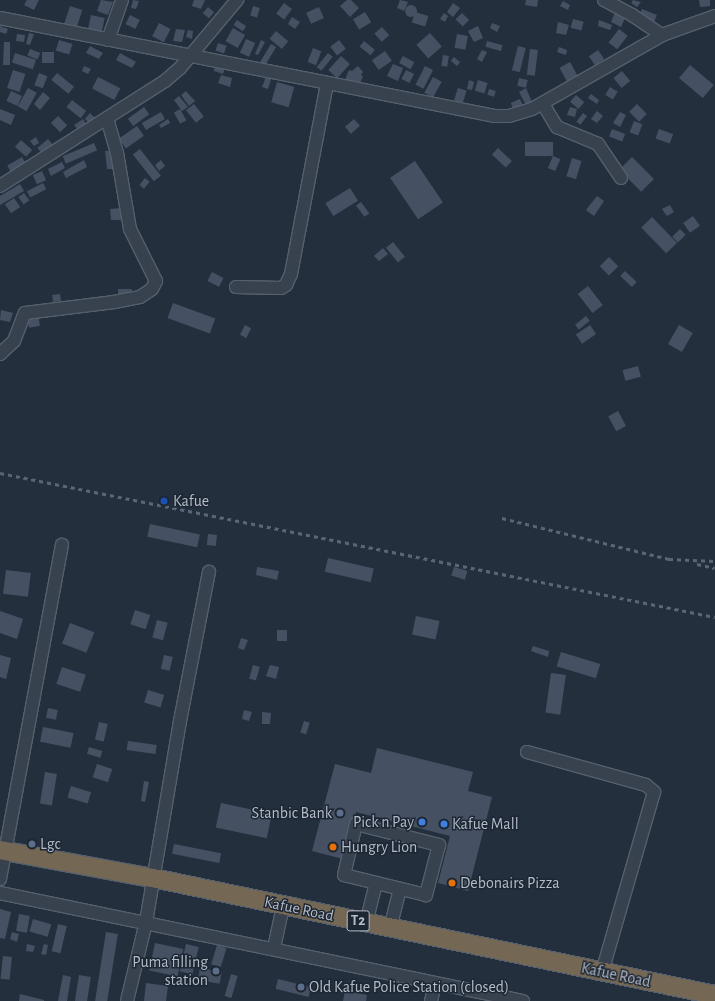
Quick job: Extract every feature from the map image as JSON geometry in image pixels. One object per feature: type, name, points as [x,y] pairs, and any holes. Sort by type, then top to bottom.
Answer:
[{"type":"highway","name":"Kafue Road","points":[[3,850],[153,878],[715,995]]},
{"type":"street","points":[[108,40],[122,0]]},
{"type":"street","points":[[0,186],[165,81],[237,0]]},
{"type":"street","points":[[604,0],[632,14],[662,35]]},
{"type":"street","points":[[0,18],[108,40],[189,54],[327,84],[495,116],[522,113],[543,104],[662,35],[715,16]]},
{"type":"street","points":[[236,287],[281,288],[286,285],[291,274],[327,84]]},
{"type":"street","points":[[543,104],[557,127],[598,144],[621,178]]},
{"type":"street","points":[[0,354],[14,341],[25,312],[114,302],[140,297],[152,289],[156,281],[130,229],[117,153],[107,119]]},
{"type":"street","points":[[0,879],[3,850],[62,545]]},
{"type":"street","points":[[127,1001],[146,922],[180,721],[209,572]]},
{"type":"street","points":[[527,752],[646,785],[654,792],[602,972]]},
{"type":"street","points":[[356,824],[439,845],[426,895],[400,889],[344,875],[356,824]]},
{"type":"street","points":[[366,923],[376,883]]},
{"type":"street","points":[[390,928],[400,889]]},
{"type":"street","points":[[0,893],[274,948],[435,984],[523,1001]]},
{"type":"street","points":[[274,948],[283,906]]},
{"type":"street","points":[[431,1001],[435,984]]},
{"type":"building","points":[[27,0],[39,0],[34,10],[24,5]]},
{"type":"building","points":[[101,0],[113,2],[108,15],[97,11]]},
{"type":"building","points":[[133,0],[139,1],[136,9],[131,8]]},
{"type":"building","points":[[194,0],[205,0],[201,9],[192,6]]},
{"type":"building","points":[[347,0],[351,0],[359,8],[350,17],[340,6]]},
{"type":"building","points":[[400,0],[408,2],[404,11],[397,8]]},
{"type":"building","points":[[526,0],[538,0],[537,7],[525,5]]},
{"type":"building","points":[[633,0],[641,2],[637,7],[631,3]]},
{"type":"building","points":[[699,0],[710,0],[710,6],[700,7]]},
{"type":"building","points":[[563,1],[570,5],[568,10],[560,6]]},
{"type":"building","points":[[284,3],[292,9],[284,19],[276,13]]},
{"type":"building","points":[[453,3],[460,8],[453,17],[447,12]]},
{"type":"building","points":[[411,5],[415,7],[417,11],[415,15],[411,17],[407,15],[405,11],[407,7]]},
{"type":"building","points":[[70,6],[82,10],[76,29],[64,25]]},
{"type":"building","points":[[253,6],[260,8],[257,18],[250,16]]},
{"type":"building","points":[[208,7],[214,12],[209,18],[203,13]]},
{"type":"building","points":[[319,7],[324,18],[311,24],[306,13]]},
{"type":"building","points":[[642,9],[657,15],[654,22],[639,16]]},
{"type":"building","points":[[365,12],[371,22],[359,29],[353,19]]},
{"type":"building","points":[[415,12],[428,16],[425,27],[412,23]]},
{"type":"building","points":[[615,12],[626,16],[621,27],[611,22]]},
{"type":"building","points":[[444,13],[448,16],[445,22],[440,19]]},
{"type":"building","points":[[462,13],[469,20],[463,26],[456,19]]},
{"type":"building","points":[[91,15],[105,18],[102,33],[88,30]]},
{"type":"building","points":[[130,15],[140,20],[135,29],[125,24]]},
{"type":"building","points":[[292,17],[300,22],[295,29],[288,24]]},
{"type":"building","points":[[573,19],[584,22],[581,31],[571,28]]},
{"type":"building","points":[[237,20],[246,26],[243,31],[234,25]]},
{"type":"building","points":[[599,20],[612,25],[610,30],[598,26]]},
{"type":"building","points":[[558,22],[569,25],[566,35],[556,33]]},
{"type":"building","points":[[159,23],[171,29],[164,42],[152,36]]},
{"type":"building","points":[[492,23],[500,26],[497,32],[490,28]]},
{"type":"building","points":[[0,26],[8,29],[6,34],[0,32]]},
{"type":"building","points":[[478,26],[483,38],[474,42],[468,31]]},
{"type":"building","points":[[382,27],[389,35],[382,42],[374,34]]},
{"type":"building","points":[[233,28],[245,35],[238,48],[226,41]]},
{"type":"building","points":[[176,29],[185,30],[182,42],[173,41]]},
{"type":"building","points":[[619,29],[628,36],[617,49],[609,42]]},
{"type":"building","points":[[188,30],[193,31],[192,39],[186,37]]},
{"type":"building","points":[[276,31],[288,41],[282,49],[270,39]]},
{"type":"building","points":[[29,33],[34,34],[30,45],[26,44]]},
{"type":"building","points":[[430,33],[442,47],[428,58],[416,45]]},
{"type":"building","points":[[17,34],[25,35],[24,42],[16,41]]},
{"type":"building","points":[[457,34],[468,36],[465,50],[455,48]]},
{"type":"building","points":[[246,39],[255,43],[249,57],[240,53]]},
{"type":"building","points":[[59,40],[72,44],[69,55],[56,51]]},
{"type":"building","points":[[261,40],[265,42],[258,55],[255,54]]},
{"type":"building","points":[[339,40],[346,49],[337,55],[330,47]]},
{"type":"building","points":[[364,41],[375,50],[370,55],[360,46]]},
{"type":"building","points":[[487,41],[502,45],[501,51],[485,47]]},
{"type":"building","points":[[4,42],[10,42],[10,65],[3,65]]},
{"type":"building","points":[[218,43],[227,46],[224,53],[216,51]]},
{"type":"building","points":[[271,44],[276,47],[265,65],[260,62]]},
{"type":"building","points":[[90,46],[103,53],[99,59],[86,53]]},
{"type":"building","points":[[518,46],[526,48],[520,72],[512,70]]},
{"type":"building","points":[[559,47],[567,50],[566,55],[557,52]]},
{"type":"building","points":[[313,48],[321,51],[316,65],[308,62]]},
{"type":"building","points":[[30,49],[40,53],[38,60],[27,55]]},
{"type":"building","points":[[530,49],[538,50],[535,76],[527,75]]},
{"type":"building","points":[[482,50],[487,52],[482,62],[477,59]]},
{"type":"building","points":[[598,50],[604,59],[595,65],[589,56]]},
{"type":"building","points":[[385,51],[392,61],[379,70],[372,60]]},
{"type":"building","points":[[42,52],[54,52],[54,63],[42,63]]},
{"type":"building","points":[[15,53],[36,60],[33,69],[12,63]]},
{"type":"building","points":[[120,53],[136,62],[132,68],[116,60]]},
{"type":"building","points":[[328,53],[333,57],[321,71],[317,67]]},
{"type":"building","points":[[443,55],[449,56],[447,67],[441,66]]},
{"type":"building","points":[[341,56],[350,64],[337,78],[328,70]]},
{"type":"building","points":[[403,56],[414,62],[410,69],[399,63]]},
{"type":"building","points":[[454,57],[460,62],[457,66],[451,61]]},
{"type":"building","points":[[570,62],[579,78],[568,84],[560,68]]},
{"type":"building","points":[[393,64],[403,68],[398,81],[387,76]]},
{"type":"building","points":[[215,65],[225,67],[223,74],[214,71]]},
{"type":"building","points":[[690,65],[714,85],[703,98],[679,78]]},
{"type":"building","points":[[84,66],[91,69],[88,74],[82,71]]},
{"type":"building","points":[[358,66],[363,72],[359,86],[345,80],[349,70],[352,71]]},
{"type":"building","points":[[425,66],[433,70],[423,89],[415,85]]},
{"type":"building","points":[[13,70],[25,74],[19,92],[7,88]]},
{"type":"building","points":[[406,70],[414,74],[409,83],[401,79]]},
{"type":"building","points":[[622,71],[630,81],[622,88],[613,78]]},
{"type":"building","points":[[39,73],[47,76],[43,88],[34,85]]},
{"type":"building","points":[[57,73],[74,87],[68,94],[51,80]]},
{"type":"building","points":[[267,74],[272,76],[268,89],[262,87]]},
{"type":"building","points":[[221,75],[232,78],[230,87],[218,83]]},
{"type":"building","points":[[98,77],[120,88],[114,100],[92,89]]},
{"type":"building","points":[[433,77],[442,82],[433,98],[424,93]]},
{"type":"building","points":[[519,78],[528,80],[526,88],[517,86]]},
{"type":"building","points":[[469,80],[474,82],[472,90],[467,89]]},
{"type":"building","points":[[478,80],[488,83],[484,93],[475,91]]},
{"type":"building","points":[[277,82],[294,87],[289,107],[271,102]]},
{"type":"building","points":[[610,87],[618,92],[613,99],[605,95]]},
{"type":"building","points":[[28,88],[37,93],[27,111],[18,106]]},
{"type":"building","points":[[458,88],[467,91],[463,103],[454,100]]},
{"type":"building","points":[[526,88],[532,102],[526,105],[519,92]]},
{"type":"building","points":[[489,89],[496,91],[494,97],[487,95]]},
{"type":"building","points":[[11,91],[22,96],[17,106],[7,101]]},
{"type":"building","points":[[186,91],[195,101],[189,106],[181,95]]},
{"type":"building","points":[[43,92],[50,98],[40,110],[34,104]]},
{"type":"building","points":[[591,94],[599,100],[597,104],[588,98]]},
{"type":"building","points":[[576,95],[584,102],[578,109],[570,102]]},
{"type":"building","points":[[179,96],[188,107],[182,111],[174,100]]},
{"type":"building","points":[[520,99],[523,106],[514,110],[511,103]]},
{"type":"building","points":[[72,100],[86,111],[81,118],[66,107]]},
{"type":"building","points":[[194,104],[204,117],[196,123],[186,110]]},
{"type":"building","points":[[637,104],[647,114],[639,122],[629,112]]},
{"type":"building","points":[[144,107],[149,114],[133,126],[128,119]]},
{"type":"building","points":[[570,107],[577,109],[575,117],[567,115]]},
{"type":"building","points":[[0,109],[15,115],[11,125],[0,120]]},
{"type":"building","points":[[180,109],[186,120],[180,124],[174,112]]},
{"type":"building","points":[[597,111],[603,116],[597,123],[591,119]]},
{"type":"building","points":[[161,112],[165,119],[146,130],[142,123]]},
{"type":"building","points":[[620,112],[626,115],[620,127],[613,123]]},
{"type":"building","points":[[90,113],[95,118],[90,124],[85,119]]},
{"type":"building","points":[[583,113],[587,116],[580,125],[576,122]]},
{"type":"building","points":[[58,116],[67,125],[60,132],[51,123]]},
{"type":"building","points":[[83,119],[86,124],[78,130],[74,125]]},
{"type":"building","points":[[168,119],[170,123],[161,128],[159,125]]},
{"type":"building","points":[[354,119],[360,126],[351,134],[345,127]]},
{"type":"building","points":[[634,121],[642,124],[638,135],[630,132]]},
{"type":"building","points":[[137,126],[144,136],[126,148],[119,139]]},
{"type":"building","points":[[612,129],[625,134],[622,141],[609,136]]},
{"type":"building","points":[[659,129],[673,134],[670,144],[656,138]]},
{"type":"building","points":[[36,137],[39,143],[34,146],[30,141]]},
{"type":"building","points":[[48,139],[53,145],[42,154],[37,148]]},
{"type":"building","points":[[21,140],[32,150],[26,157],[15,147]]},
{"type":"building","points":[[525,142],[553,142],[553,156],[525,156]]},
{"type":"building","points":[[94,143],[97,150],[66,164],[63,156]]},
{"type":"building","points":[[498,148],[512,161],[506,168],[492,155]]},
{"type":"building","points":[[140,149],[161,176],[154,181],[133,155]]},
{"type":"building","points":[[105,151],[114,151],[115,169],[107,169]]},
{"type":"building","points":[[553,156],[560,159],[555,171],[548,168]]},
{"type":"building","points":[[22,157],[26,164],[11,172],[7,166]]},
{"type":"building","points":[[632,157],[654,179],[641,192],[619,170]]},
{"type":"building","points":[[572,158],[582,161],[576,179],[566,176]]},
{"type":"building","points":[[84,160],[87,167],[66,178],[63,172]]},
{"type":"building","points":[[161,160],[165,166],[159,171],[155,165]]},
{"type":"building","points":[[415,161],[443,202],[418,219],[390,178]]},
{"type":"building","points":[[62,162],[65,168],[51,176],[48,169]]},
{"type":"building","points":[[42,171],[46,180],[37,184],[33,175]]},
{"type":"building","points":[[145,178],[150,182],[144,189],[139,185]]},
{"type":"building","points":[[43,183],[46,189],[30,197],[27,191]]},
{"type":"building","points":[[20,184],[24,191],[0,205],[0,196]]},
{"type":"building","points":[[350,188],[358,201],[333,216],[325,203]]},
{"type":"building","points":[[24,193],[29,200],[24,204],[18,197]]},
{"type":"building","points":[[597,196],[604,201],[594,216],[586,210]]},
{"type":"building","points":[[14,198],[20,207],[11,213],[5,204]]},
{"type":"building","points":[[361,202],[369,213],[364,217],[356,206]]},
{"type":"building","points":[[670,205],[674,212],[667,216],[662,209]]},
{"type":"building","points":[[121,208],[121,220],[111,220],[110,209]]},
{"type":"building","points":[[693,216],[700,226],[690,233],[683,223]]},
{"type":"building","points":[[652,217],[677,243],[666,253],[641,227]]},
{"type":"building","points":[[680,229],[686,235],[678,242],[672,237]]},
{"type":"building","points":[[393,242],[405,257],[398,262],[386,248]]},
{"type":"building","points":[[383,248],[388,254],[379,261],[374,256]]},
{"type":"building","points":[[609,257],[618,266],[609,275],[600,266]]},
{"type":"building","points":[[625,271],[637,282],[632,287],[620,276]]},
{"type":"building","points":[[212,272],[224,278],[219,287],[207,281]]},
{"type":"building","points":[[588,286],[603,305],[593,313],[578,294]]},
{"type":"building","points":[[118,289],[132,289],[132,296],[118,296]]},
{"type":"building","points":[[60,294],[61,301],[53,302],[52,295]]},
{"type":"building","points":[[173,303],[215,318],[210,333],[168,318]]},
{"type":"building","points":[[1,310],[13,313],[10,322],[0,320]]},
{"type":"building","points":[[38,315],[40,326],[29,328],[27,317]]},
{"type":"building","points":[[586,316],[590,321],[579,329],[575,325]]},
{"type":"building","points":[[245,325],[251,328],[246,338],[240,335]]},
{"type":"building","points":[[590,325],[596,334],[582,344],[576,335]]},
{"type":"building","points":[[679,325],[693,333],[682,352],[668,344]]},
{"type":"building","points":[[638,366],[641,377],[625,381],[623,370]]},
{"type":"building","points":[[618,411],[626,426],[616,431],[608,416]]},
{"type":"building","points":[[150,524],[200,535],[197,547],[147,537]]},
{"type":"building","points":[[208,534],[217,535],[216,546],[207,545]]},
{"type":"building","points":[[328,558],[374,569],[371,582],[325,572]]},
{"type":"building","points":[[257,567],[279,571],[277,580],[256,575]]},
{"type":"building","points":[[454,567],[467,571],[465,580],[451,576]]},
{"type":"building","points":[[6,570],[31,573],[28,597],[3,594]]},
{"type":"building","points":[[135,610],[150,615],[146,629],[130,624]]},
{"type":"building","points":[[0,611],[23,619],[17,639],[0,633]]},
{"type":"building","points":[[416,616],[439,621],[436,640],[412,635]]},
{"type":"building","points":[[157,620],[168,623],[163,640],[152,637]]},
{"type":"building","points":[[70,623],[94,632],[86,653],[62,644]]},
{"type":"building","points":[[277,630],[287,630],[287,641],[277,641]]},
{"type":"building","points":[[241,638],[248,640],[244,650],[238,648]]},
{"type":"building","points":[[533,646],[549,651],[548,657],[531,651]]},
{"type":"building","points":[[561,652],[600,664],[596,678],[557,666]]},
{"type":"building","points":[[0,655],[11,658],[6,679],[0,677]]},
{"type":"building","points":[[164,655],[173,657],[170,671],[161,669]]},
{"type":"building","points":[[253,665],[260,667],[256,680],[249,678]]},
{"type":"building","points":[[270,665],[279,667],[276,679],[266,676]]},
{"type":"building","points":[[62,667],[86,675],[80,692],[56,684]]},
{"type":"building","points":[[551,673],[566,675],[560,715],[545,713]]},
{"type":"building","points":[[148,690],[164,695],[160,707],[144,702]]},
{"type":"building","points":[[48,708],[58,710],[56,720],[46,718]]},
{"type":"building","points":[[244,710],[252,712],[249,721],[242,719]]},
{"type":"building","points":[[262,712],[271,713],[270,724],[262,724]]},
{"type":"building","points":[[304,721],[310,723],[306,734],[300,732]]},
{"type":"building","points":[[99,722],[108,724],[104,742],[95,740]]},
{"type":"building","points":[[43,727],[73,733],[71,748],[40,742]]},
{"type":"building","points":[[128,741],[157,745],[155,754],[127,750]]},
{"type":"building","points":[[89,747],[102,751],[100,758],[87,754]]},
{"type":"building","name":"Kafue Mall","points":[[377,748],[473,772],[468,791],[492,797],[468,891],[438,883],[450,836],[356,812],[343,859],[312,851],[335,764],[371,773]]},
{"type":"building","points":[[97,764],[112,769],[108,782],[93,777]]},
{"type":"building","points":[[45,772],[57,774],[52,805],[40,804]]},
{"type":"building","points":[[144,781],[149,782],[145,802],[141,801]]},
{"type":"building","points":[[71,786],[91,792],[88,804],[67,797]]},
{"type":"building","points":[[221,803],[272,814],[267,838],[216,827]]},
{"type":"building","points":[[174,844],[221,853],[219,863],[172,854]]},
{"type":"building","points":[[0,909],[11,912],[5,939],[0,938]]},
{"type":"building","points":[[19,914],[30,916],[27,933],[16,931]]},
{"type":"building","points":[[33,919],[51,924],[48,937],[29,931]]},
{"type":"building","points":[[58,924],[67,926],[60,953],[52,951]]},
{"type":"building","points":[[12,932],[19,934],[17,942],[10,939]]},
{"type":"building","points":[[106,932],[118,934],[107,1001],[95,1001]]},
{"type":"building","points":[[155,943],[183,949],[178,976],[149,970]]},
{"type":"building","points":[[27,944],[35,946],[33,952],[26,951]]},
{"type":"building","points":[[44,944],[48,945],[46,955],[41,954]]},
{"type":"building","points":[[186,944],[199,947],[192,974],[180,971]]},
{"type":"building","points":[[217,945],[227,948],[221,967],[211,964]]},
{"type":"building","points":[[3,956],[12,957],[10,980],[1,979]]},
{"type":"building","points":[[200,968],[222,972],[220,984],[198,980]]},
{"type":"building","points":[[231,974],[238,976],[231,998],[225,996]]},
{"type":"building","points":[[63,975],[71,977],[67,1001],[58,1001]]},
{"type":"building","points":[[79,975],[91,977],[87,1001],[75,1001]]},
{"type":"building","points":[[278,979],[311,987],[309,997],[276,989]]},
{"type":"building","points":[[146,983],[168,986],[166,1001],[144,1001]]},
{"type":"building","points":[[345,991],[367,995],[366,1001],[343,1001]]},
{"type":"building","points":[[20,994],[44,1000],[44,1001],[19,1001]]},
{"type":"railway","points":[[0,473],[715,617]]},
{"type":"railway","points":[[502,518],[669,559],[715,561]]},
{"type":"railway","points":[[697,564],[715,568]]},
{"type":"place","name":"Kafue","points":[[164,501]]},
{"type":"place","name":"Stanbic Bank","points":[[340,813]]},
{"type":"place","name":"Pick n Pay","points":[[422,822]]},
{"type":"place","name":"Kafue Mall","points":[[444,824]]},
{"type":"place","name":"Lgc","points":[[32,844]]},
{"type":"place","name":"Hungry Lion","points":[[333,847]]},
{"type":"place","name":"Debonairs Pizza","points":[[452,883]]},
{"type":"place","name":"Puma filling station","points":[[216,971]]},
{"type":"place","name":"Old Kafue Police Station (closed)","points":[[301,987]]}]
